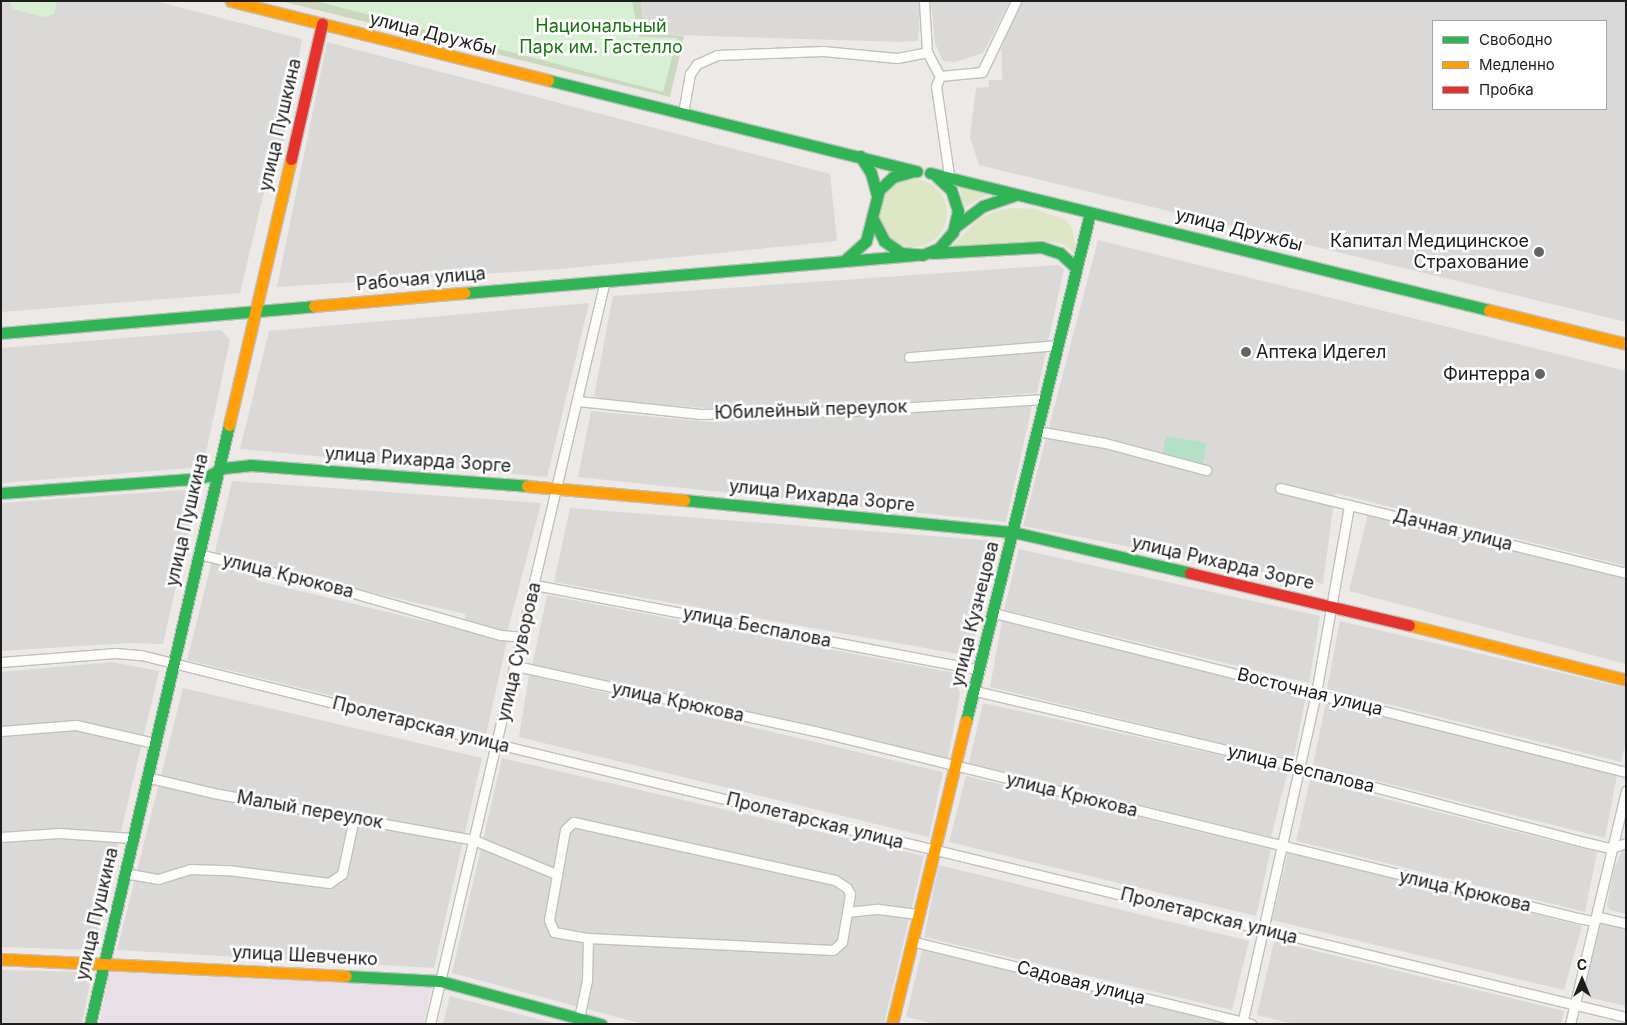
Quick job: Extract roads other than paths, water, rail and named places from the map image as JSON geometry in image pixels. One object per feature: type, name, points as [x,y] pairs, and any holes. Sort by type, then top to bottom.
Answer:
[{"type":"street","name":"улица Дружбы","points":[[231,1],[917,171]]},
{"type":"street","points":[[924,1],[927,52],[940,76]]},
{"type":"street","points":[[940,76],[982,72],[1016,1]]},
{"type":"street","name":"улица Пушкина","points":[[90,1024],[172,662],[322,24]]},
{"type":"street","points":[[682,113],[690,74],[696,64],[717,55],[824,51],[897,58],[927,52]]},
{"type":"street","points":[[940,76],[936,86],[950,184],[958,211],[955,227]]},
{"type":"street","points":[[845,260],[861,249],[874,221],[877,195],[871,173],[860,156]]},
{"type":"street","points":[[877,195],[894,177],[917,171],[930,173],[950,184]]},
{"type":"street","name":"улица Дружбы","points":[[950,184],[1018,195],[1090,212],[1626,344]]},
{"type":"street","points":[[928,253],[944,244],[955,227],[983,206],[1018,195]]},
{"type":"street","name":"улица Кузнецова","points":[[892,1024],[953,767],[994,613],[1090,212]]},
{"type":"street","points":[[874,221],[888,245],[914,255],[1041,247],[1060,253],[1076,268]]},
{"type":"street","name":"Рабочая улица","points":[[1,333],[914,255]]},
{"type":"street","name":"улица Суворова","points":[[430,1024],[523,637],[605,280]]},
{"type":"street","points":[[909,357],[1058,345]]},
{"type":"street","name":"Юбилейный переулок","points":[[578,401],[700,414],[846,412],[1045,399]]},
{"type":"street","points":[[1037,431],[1106,443],[1206,470]]},
{"type":"street","name":"улица Рихарда Зорге","points":[[1,493],[190,479],[216,473],[223,468],[250,465],[558,488],[1013,532],[1332,606],[1626,680]]},
{"type":"street","name":"Дачная улица","points":[[1280,488],[1626,573]]},
{"type":"street","points":[[1245,1023],[1262,929],[1316,693],[1349,505]]},
{"type":"street","name":"улица Крюкова","points":[[198,554],[318,583],[501,635],[523,637]]},
{"type":"street","name":"улица Беспалова","points":[[535,585],[980,670]]},
{"type":"street","name":"Восточная улица","points":[[994,613],[1626,772]]},
{"type":"street","name":"Пролетарская улица","points":[[1,662],[116,653],[172,662],[497,744],[1626,1017]]},
{"type":"street","name":"улица Крюкова","points":[[516,666],[815,731],[953,767],[1039,785],[1280,847],[1594,921],[1599,917],[1626,923]]},
{"type":"street","name":"улица Беспалова","points":[[975,690],[1298,767],[1611,848]]},
{"type":"street","points":[[1,731],[76,725],[154,743]]},
{"type":"street","name":"Малый переулок","points":[[146,777],[213,793],[474,840],[556,874]]},
{"type":"street","points":[[1570,1024],[1626,791]]},
{"type":"street","points":[[124,873],[158,879],[190,869],[228,870],[330,883],[342,874],[354,818]]},
{"type":"street","points":[[580,821],[835,880],[847,888],[850,894],[847,912],[842,942],[833,950],[588,938],[560,935],[550,926],[556,874],[565,830],[573,822],[580,821]]},
{"type":"street","points":[[1,837],[59,833],[132,838]]},
{"type":"street","points":[[1611,848],[1626,843]]},
{"type":"street","points":[[847,912],[878,909],[918,914]]},
{"type":"street","points":[[579,1018],[587,980],[588,938]]},
{"type":"street","name":"Садовая улица","points":[[911,941],[1245,1023]]},
{"type":"street","name":"улица Шевченко","points":[[1,959],[103,962],[440,981],[601,1024]]},
{"type":"place","name":"Капитал Медицинское Страхование","points":[[1539,252]]},
{"type":"place","name":"Аптека Идегел","points":[[1246,352]]},
{"type":"place","name":"Финтерра","points":[[1540,374]]},
{"type":"park label","name":"Национальный Парк им. Гастелло","points":[[601,37]]}]
